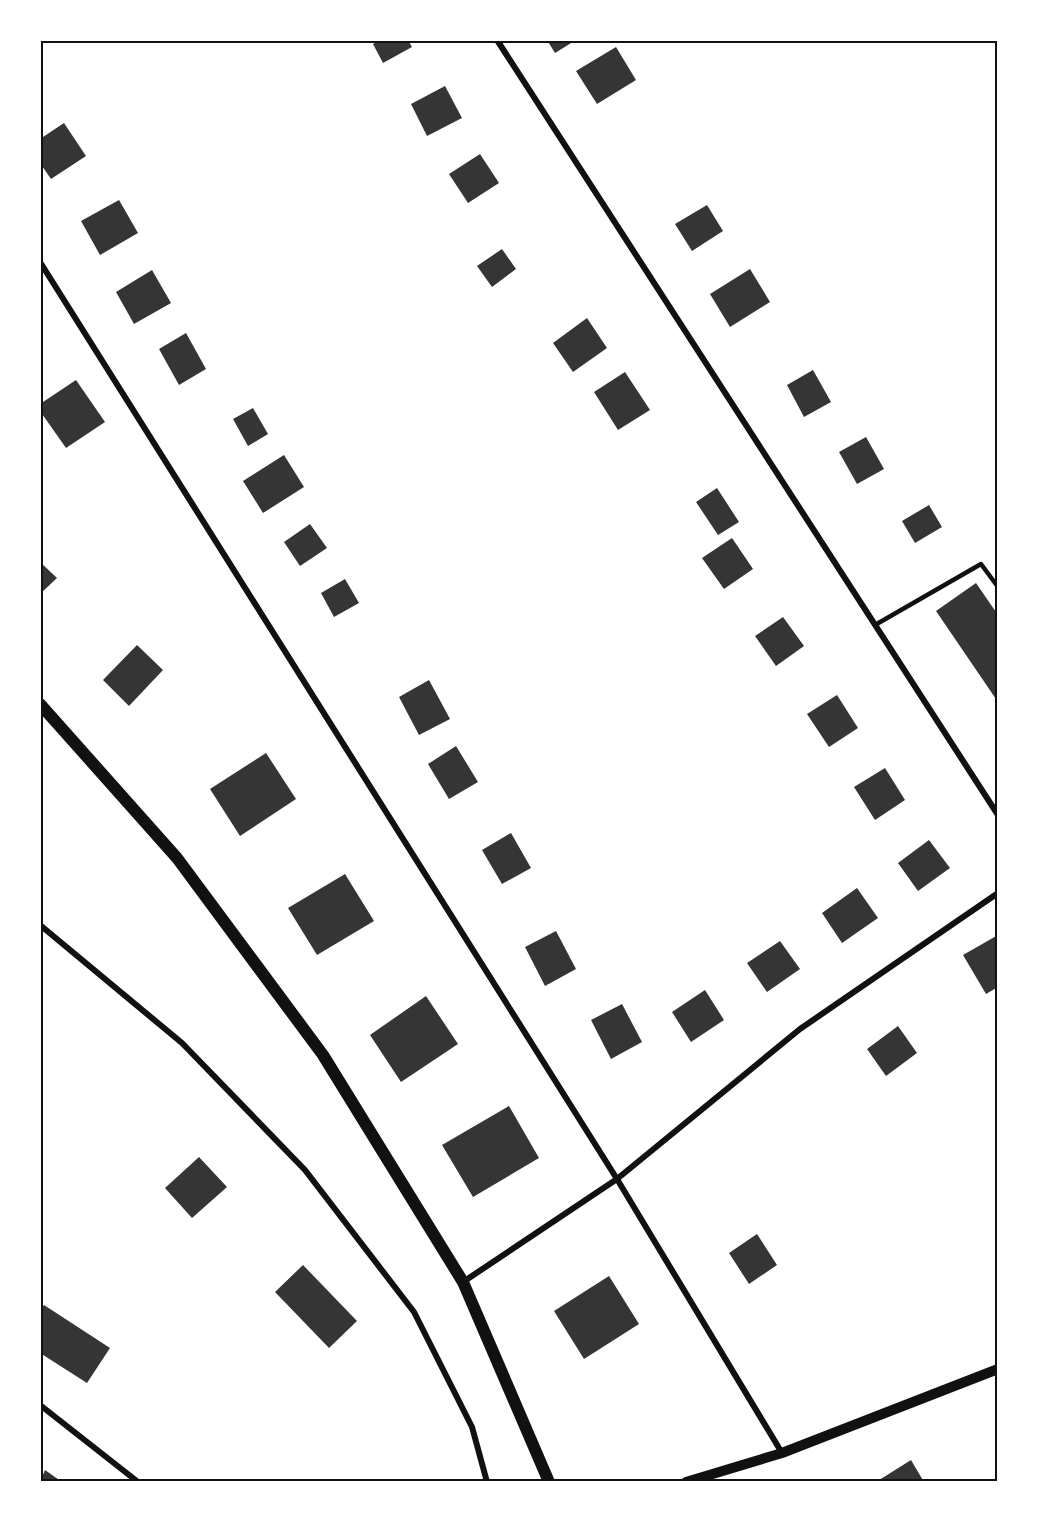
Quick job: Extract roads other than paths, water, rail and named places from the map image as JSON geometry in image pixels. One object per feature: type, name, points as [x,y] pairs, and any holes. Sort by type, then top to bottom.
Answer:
[{"type":"main road","points":[[40,704],[177,858],[323,1055],[464,1282],[549,1482]]},
{"type":"street","points":[[497,40],[998,815]]},
{"type":"street","points":[[40,262],[618,1179],[782,1453]]},
{"type":"street","points":[[464,1282],[618,1179],[800,1029],[998,893]]},
{"type":"street","points":[[40,925],[182,1043],[305,1170],[414,1312],[472,1427],[487,1482]]},
{"type":"street","points":[[686,1482],[782,1453],[998,1369]]},
{"type":"street","points":[[40,1405],[138,1482]]},
{"type":"lane","points":[[875,626],[981,564],[998,586]]}]
